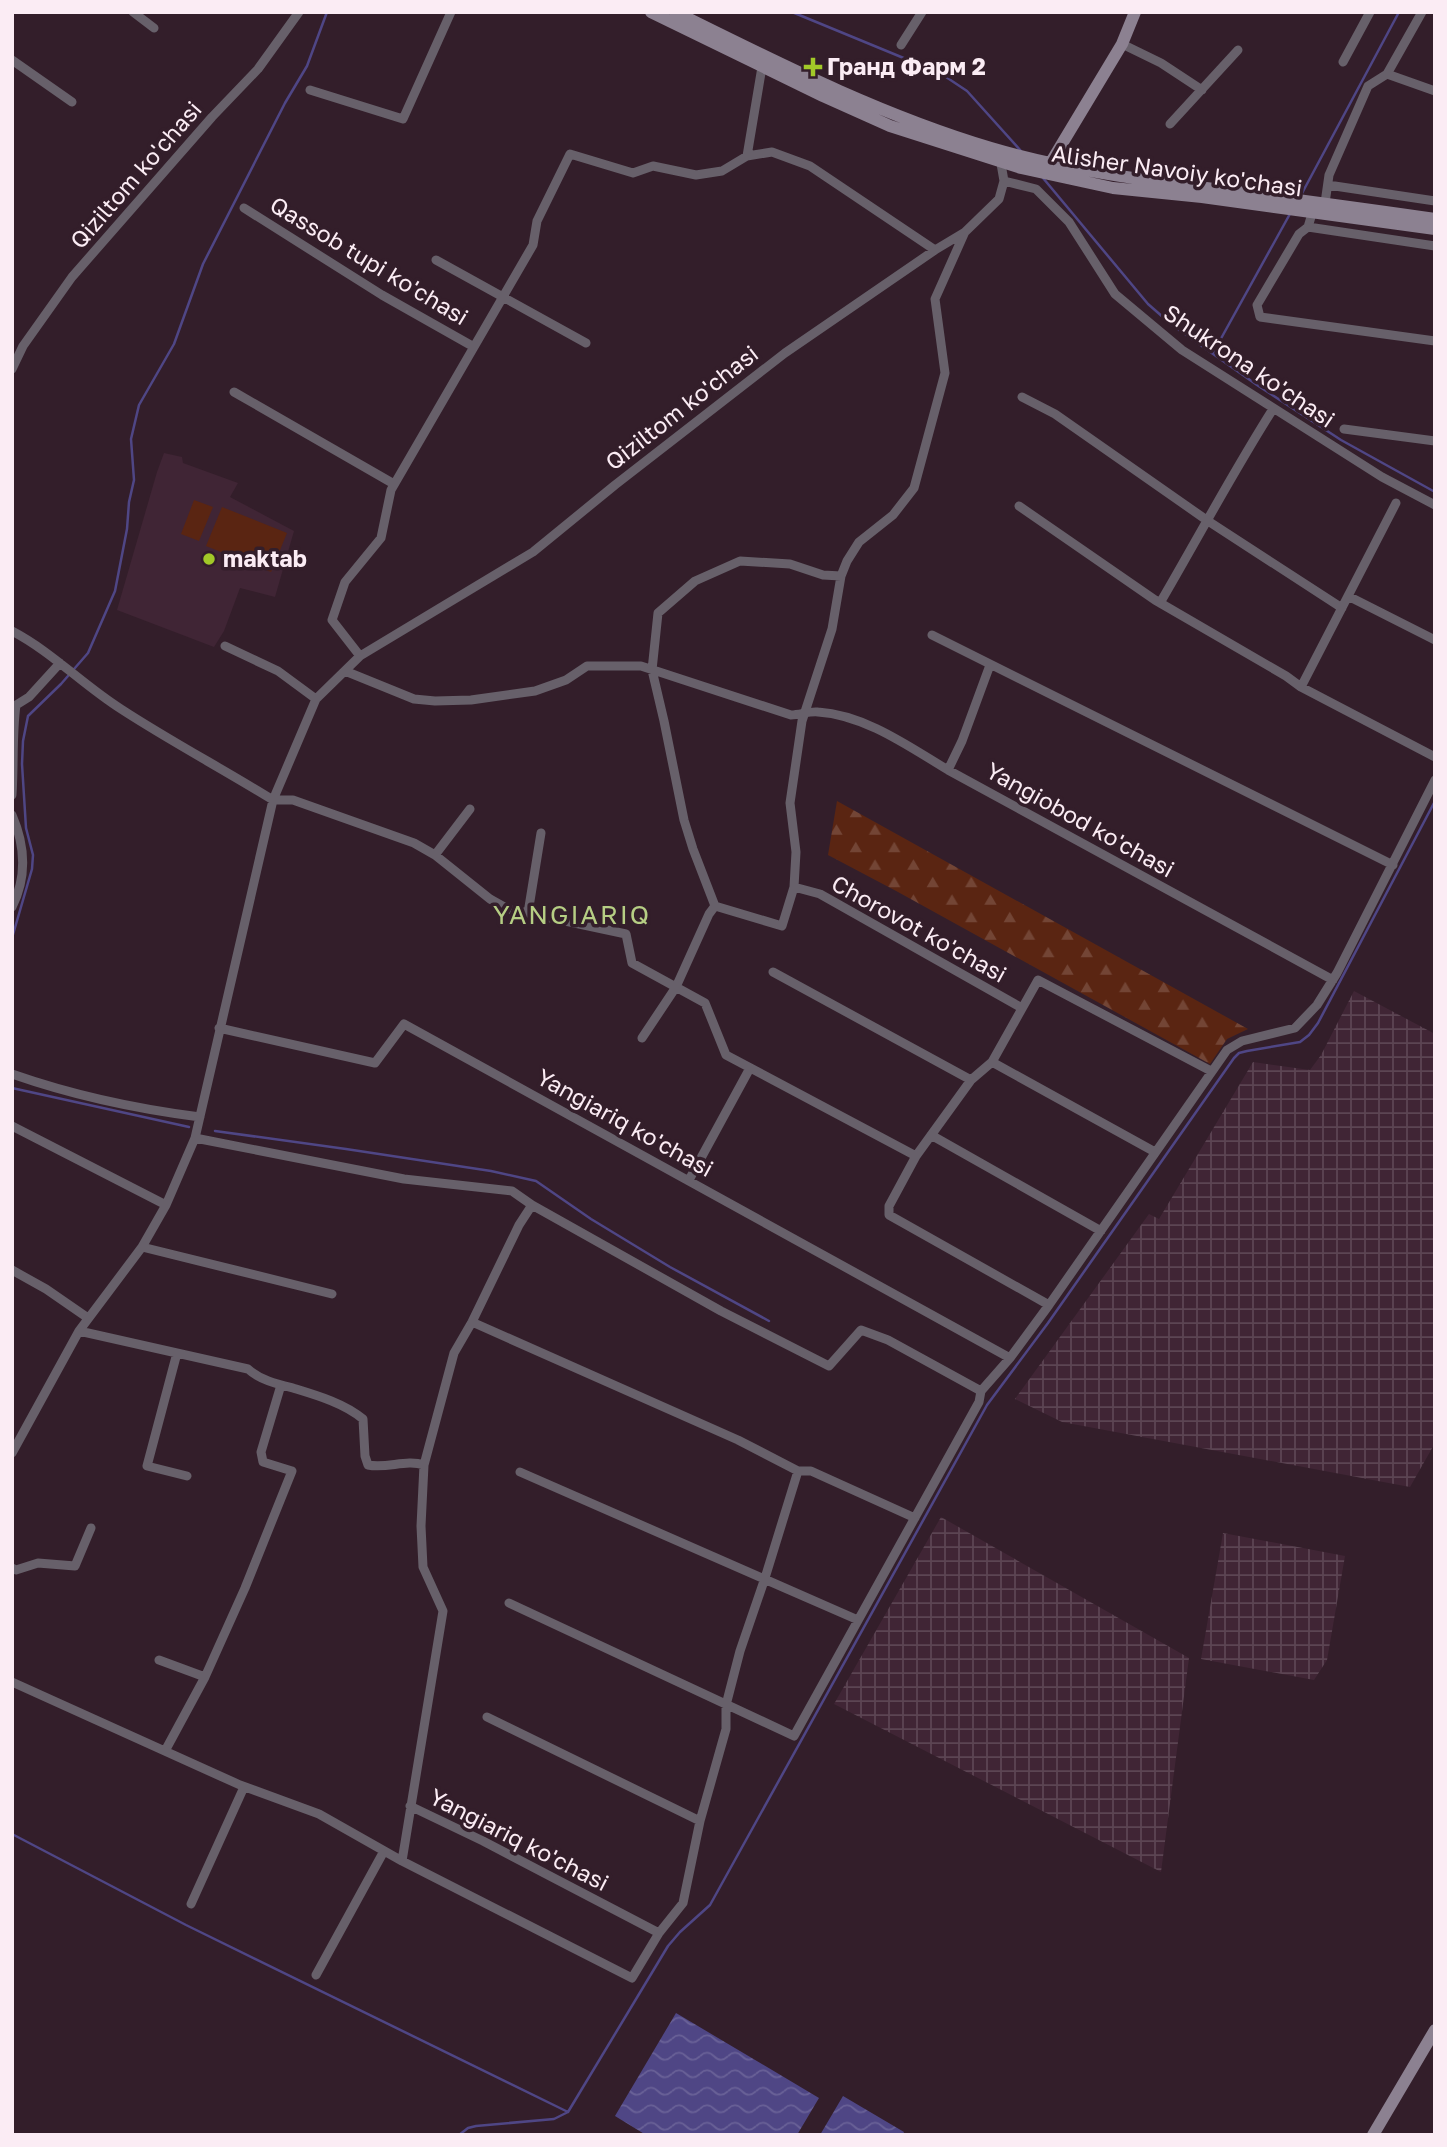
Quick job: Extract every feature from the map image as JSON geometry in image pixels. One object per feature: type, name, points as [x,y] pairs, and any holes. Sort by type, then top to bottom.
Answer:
[{"type":"main road","name":"Alisher Navoiy ko'chasi","points":[[651,12],[692,27],[890,126],[1043,170],[1132,178],[1279,202],[1435,219]]},
{"type":"main road","name":"Alisher Navoiy ko'chasi","points":[[675,12],[692,27]]},
{"type":"main road","points":[[1043,170],[1122,44],[1135,12]]},
{"type":"main road","name":"Alisher Navoiy ko'chasi","points":[[1000,156],[1026,157],[1043,170]]},
{"type":"main road","name":"Alisher Navoiy ko'chasi","points":[[1316,206],[1435,229]]},
{"type":"main road","points":[[1373,2135],[1435,2030]]},
{"type":"street","points":[[133,12],[155,29]]},
{"type":"street","name":"Qiziltom ko'chasi","points":[[12,369],[23,346],[72,277],[258,69],[299,12]]},
{"type":"street","points":[[310,90],[403,118],[451,12]]},
{"type":"street","points":[[901,45],[922,12]]},
{"type":"street","points":[[1343,62],[1370,12]]},
{"type":"street","points":[[1422,12],[1387,74],[1368,86],[1308,227],[1300,234],[1257,305],[1260,317],[1435,341]]},
{"type":"street","points":[[1122,44],[1161,63],[1202,90]]},
{"type":"street","points":[[1170,124],[1238,50]]},
{"type":"street","points":[[12,60],[72,102]]},
{"type":"street","points":[[747,156],[763,61]]},
{"type":"street","points":[[1387,74],[1435,91]]},
{"type":"street","name":"Qassob tupi ko'chasi","points":[[360,656],[332,620],[345,582],[381,538],[391,490],[534,245],[537,221],[569,154],[633,173],[653,166],[696,175],[722,171],[747,156],[772,152],[810,166],[935,250]]},
{"type":"street","points":[[1000,156],[1004,181]]},
{"type":"street","name":"Qiziltom ko'chasi","points":[[316,699],[360,656],[533,552],[785,353],[965,232],[999,199],[1004,181]]},
{"type":"street","name":"Shukrona ko'chasi","points":[[1004,181],[1036,189],[1069,222],[1115,294],[1182,350],[1382,477],[1435,505]]},
{"type":"street","points":[[1328,185],[1435,201]]},
{"type":"street","name":"Qassob tupi ko'chasi","points":[[244,208],[382,295],[474,347]]},
{"type":"street","points":[[1308,227],[1435,246]]},
{"type":"street","points":[[715,906],[782,926],[794,887],[796,852],[790,803],[804,715],[832,629],[841,576],[859,542],[893,515],[914,488],[945,373],[935,299],[965,232]]},
{"type":"street","points":[[436,260],[586,343]]},
{"type":"street","points":[[234,392],[394,484]]},
{"type":"street","points":[[1022,397],[1055,414],[1208,521],[1342,608]]},
{"type":"street","points":[[1160,603],[1243,456],[1273,409]]},
{"type":"street","name":"Shukrona ko'chasi","points":[[1344,429],[1435,441]]},
{"type":"street","points":[[1301,687],[1396,503]]},
{"type":"street","points":[[1019,506],[1160,603],[1301,687],[1435,757]]},
{"type":"street","points":[[715,906],[684,820],[652,670],[658,613],[695,581],[740,561],[790,564],[823,575],[841,576]]},
{"type":"street","points":[[1348,596],[1435,640]]},
{"type":"street","points":[[12,631],[121,709],[273,800],[293,800],[414,843],[435,855],[490,899],[508,909],[626,934],[632,963],[705,1003],[726,1055],[916,1156]]},
{"type":"street","points":[[932,635],[1393,865]]},
{"type":"street","points":[[12,1453],[79,1331],[142,1247],[166,1205],[195,1138],[273,800],[316,699],[278,671],[225,646]]},
{"type":"street","points":[[12,795],[15,758],[14,706],[29,696],[60,663]]},
{"type":"street","points":[[948,769],[962,741],[990,665]]},
{"type":"street","points":[[345,671],[414,699],[435,701],[535,691],[566,680],[587,666],[641,666],[790,715],[804,715]]},
{"type":"street","name":"Yangiobod ko'chasi","points":[[804,715],[814,711],[847,716],[892,737],[1333,980]]},
{"type":"street","points":[[509,1603],[794,1735],[979,1402],[981,1391],[1010,1358],[1049,1305],[1227,1050],[1242,1041],[1295,1028],[1317,1005],[1333,980],[1435,780]]},
{"type":"street","points":[[435,855],[470,808]]},
{"type":"street","points":[[12,815],[23,850],[23,867],[12,907]]},
{"type":"street","points":[[528,914],[541,833]]},
{"type":"street","name":"Chorovot ko'chasi","points":[[794,887],[820,894],[1022,1008],[1038,980],[1211,1071]]},
{"type":"street","points":[[642,1038],[676,987],[715,906]]},
{"type":"street","points":[[772,972],[971,1080]]},
{"type":"street","points":[[1022,1008],[992,1062],[971,1080],[916,1156],[889,1206],[889,1215],[1049,1305]]},
{"type":"street","name":"Yangiariq ko'chasi","points":[[219,1028],[375,1063],[404,1024],[1010,1358]]},
{"type":"street","points":[[992,1062],[1154,1152]]},
{"type":"street","points":[[689,1180],[750,1068]]},
{"type":"street","points":[[12,1074],[68,1091],[200,1117]]},
{"type":"street","points":[[12,1126],[166,1205]]},
{"type":"street","points":[[931,1135],[1101,1231]]},
{"type":"street","points":[[195,1138],[404,1179],[512,1191],[532,1205],[721,1311],[829,1366],[861,1330],[888,1340],[981,1391]]},
{"type":"street","name":"Yangiariq ko'chasi","points":[[532,1205],[519,1225],[454,1353],[424,1465],[421,1526],[423,1567],[443,1611],[410,1806],[484,1841],[659,1933]]},
{"type":"street","points":[[142,1247],[332,1294]]},
{"type":"street","points":[[12,1270],[88,1318]]},
{"type":"street","points":[[472,1322],[738,1440],[799,1471],[811,1471],[915,1518]]},
{"type":"street","points":[[79,1331],[248,1369],[266,1380],[353,1411],[363,1419],[368,1465],[424,1465]]},
{"type":"street","points":[[177,1353],[147,1466],[187,1476]]},
{"type":"street","points":[[165,1751],[205,1677],[246,1588],[292,1471],[263,1462],[261,1452],[281,1385]]},
{"type":"street","points":[[12,1682],[244,1787],[319,1814],[402,1861],[632,1979],[659,1933],[683,1903],[700,1821],[726,1729],[726,1705],[740,1651],[799,1471]]},
{"type":"street","points":[[520,1472],[858,1620]]},
{"type":"street","points":[[12,1568],[16,1570],[38,1563],[75,1566],[91,1528]]},
{"type":"street","points":[[159,1660],[205,1677]]},
{"type":"street","points":[[488,1717],[700,1821]]},
{"type":"street","points":[[191,1904],[244,1787]]},
{"type":"street","points":[[402,1861],[410,1806]]},
{"type":"street","points":[[316,1975],[384,1851]]},
{"type":"shaded area","name":"maktab","points":[[164,453],[182,457],[183,463],[238,483],[230,497],[294,531],[275,597],[240,588],[224,631],[214,647],[117,610]]},
{"type":"shaded area","points":[[1354,991],[1435,1034],[1435,1443],[1410,1487],[1062,1422],[1015,1399],[1149,1214],[1159,1219],[1253,1062],[1310,1070],[1321,1055]]},
{"type":"shaded area","points":[[941,1517],[1189,1658],[1161,1872],[834,1704]]},
{"type":"shaded area","points":[[1223,1533],[1345,1556],[1327,1660],[1314,1680],[1201,1659]]},
{"type":"green space","points":[[194,500],[213,507],[199,541],[181,534]]},
{"type":"green space","points":[[222,507],[287,533],[271,572],[206,546]]},
{"type":"green space","points":[[837,801],[1248,1029],[1227,1039],[1210,1064],[828,855]]},
{"type":"water","points":[[676,2013],[819,2098],[797,2135],[646,2135],[615,2116]]},
{"type":"water","points":[[843,2096],[904,2132],[903,2135],[820,2135]]},
{"type":"waterway","points":[[12,938],[32,869],[33,855],[26,828],[22,764],[28,716],[88,653],[115,591],[134,480],[131,439],[139,405],[174,344],[203,264],[285,103],[307,66],[327,12]]},
{"type":"waterway","points":[[792,12],[940,73],[967,91],[1021,151]]},
{"type":"waterway","points":[[1300,197],[1399,12]]},
{"type":"waterway","points":[[1043,178],[1148,304],[1172,325],[1341,440],[1435,492]]},
{"type":"waterway","points":[[1213,353],[1291,212]]},
{"type":"waterway","points":[[12,1834],[186,1925],[568,2112],[668,1946],[710,1905],[987,1405],[1048,1323],[1234,1058],[1247,1051],[1300,1042],[1318,1023],[1435,801]]},
{"type":"waterway","points":[[12,1088],[189,1127]]},
{"type":"waterway","points":[[215,1131],[491,1171],[536,1181],[591,1219],[670,1267],[769,1321]]},
{"type":"waterway","points":[[459,2135],[476,2126],[554,2119],[568,2112]]},
{"type":"place","name":"Гранд Фарм 2","points":[[813,67]]},
{"type":"place","name":"maktab","points":[[209,559]]},
{"type":"district","name":"YANGIARIQ","points":[[572,915]]}]
